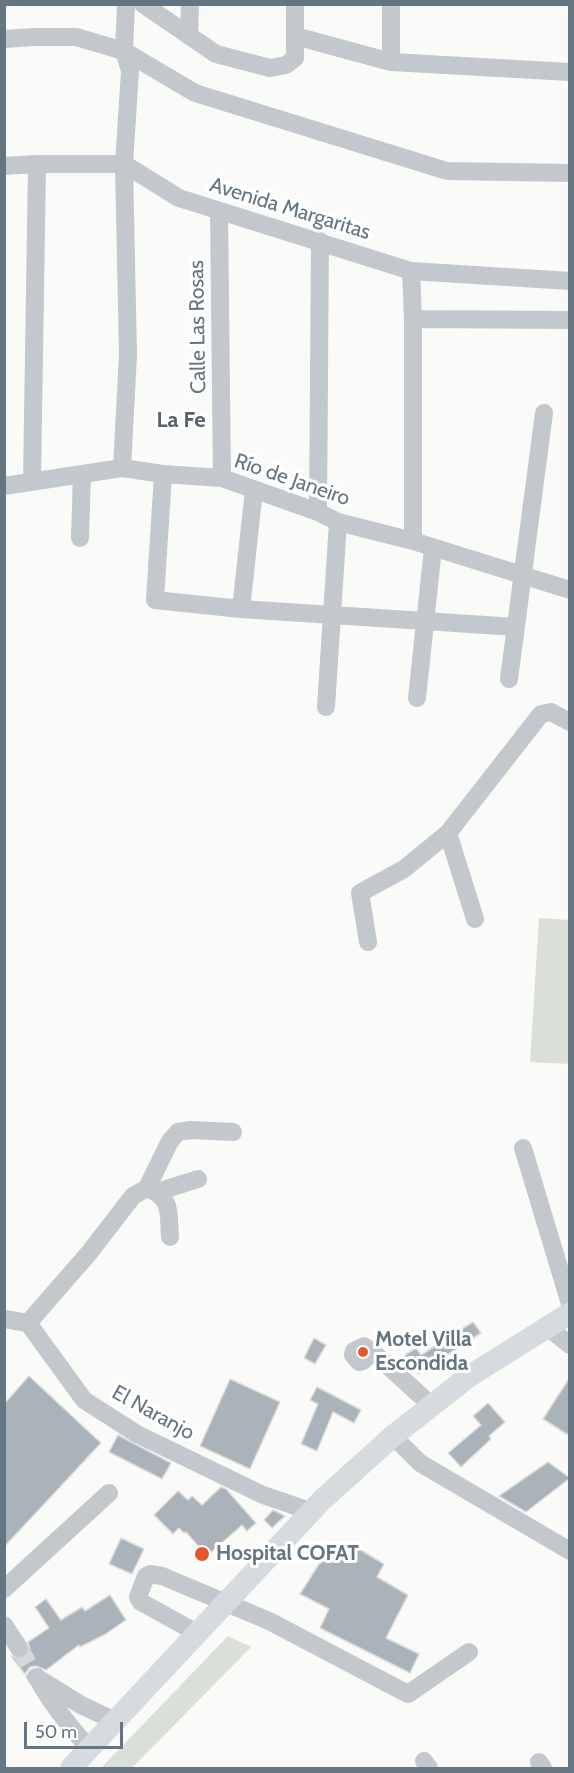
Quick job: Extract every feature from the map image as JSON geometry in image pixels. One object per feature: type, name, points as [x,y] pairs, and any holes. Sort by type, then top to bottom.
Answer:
[{"type":"main road","points":[[71,1768],[310,1511],[430,1405],[468,1377],[570,1313]]},
{"type":"street","points":[[122,468],[128,355],[124,164],[130,71],[124,51],[126,4]]},
{"type":"street","points":[[143,4],[216,54],[270,68],[286,65],[296,58],[295,4]]},
{"type":"street","points":[[189,36],[190,4]]},
{"type":"street","points":[[391,4],[391,62]]},
{"type":"street","points":[[296,36],[391,62],[570,72]]},
{"type":"street","points":[[4,39],[76,37],[124,51],[195,93],[447,171],[570,173]]},
{"type":"street","points":[[32,481],[37,164]]},
{"type":"street","points":[[4,166],[124,164]]},
{"type":"street","name":"Avenida Margaritas","points":[[124,164],[178,198],[411,271],[570,281]]},
{"type":"street","name":"Calle Las Rosas","points":[[219,211],[222,478]]},
{"type":"street","points":[[318,512],[320,242]]},
{"type":"street","points":[[411,271],[413,541]]},
{"type":"street","points":[[413,319],[570,320]]},
{"type":"street","points":[[509,679],[544,413]]},
{"type":"street","name":"Río de Janeiro","points":[[4,486],[122,468],[222,478],[318,512],[338,522],[413,541],[570,590]]},
{"type":"street","points":[[80,538],[82,474]]},
{"type":"street","points":[[164,474],[155,600],[241,609],[516,627]]},
{"type":"street","points":[[241,609],[254,490]]},
{"type":"street","points":[[326,707],[338,522]]},
{"type":"street","points":[[417,698],[433,548]]},
{"type":"street","points":[[369,942],[360,893],[404,869],[448,833],[541,714],[551,712],[570,722]]},
{"type":"street","points":[[448,833],[475,919]]},
{"type":"street","points":[[152,1190],[170,1141],[178,1132],[191,1130],[233,1132]]},
{"type":"street","points":[[524,1148],[570,1304]]},
{"type":"street","points":[[4,1319],[28,1323],[89,1253],[133,1196],[198,1179]]},
{"type":"street","points":[[152,1190],[164,1197],[167,1205],[170,1238]]},
{"type":"street","name":"El Naranjo","points":[[28,1323],[84,1400],[137,1434],[263,1495],[310,1511]]},
{"type":"street","points":[[546,1326],[570,1345]]},
{"type":"street","points":[[372,1352],[430,1405]]},
{"type":"street","points":[[393,1436],[420,1463],[570,1551]]},
{"type":"street","points":[[4,1589],[109,1493]]},
{"type":"street","points":[[197,1633],[141,1602],[138,1598],[146,1576],[150,1574],[162,1576],[223,1604],[269,1621],[408,1694],[469,1652]]},
{"type":"street","points":[[4,1625],[19,1648]]},
{"type":"street","points":[[90,1749],[49,1700],[36,1677],[77,1702],[115,1721]]},
{"type":"shaded area","points":[[539,918],[569,920],[569,1064],[530,1062]]},
{"type":"shaded area","points":[[228,1636],[251,1647],[132,1768],[101,1768]]},
{"type":"building","points":[[473,1322],[481,1333],[418,1374],[405,1355],[416,1348],[421,1355]]},
{"type":"building","points":[[314,1338],[326,1345],[315,1364],[304,1358]]},
{"type":"building","points":[[29,1376],[101,1443],[4,1547],[4,1404]]},
{"type":"building","points":[[570,1377],[570,1436],[543,1419]]},
{"type":"building","points":[[230,1379],[280,1402],[250,1469],[200,1446]]},
{"type":"building","points":[[317,1387],[361,1410],[354,1423],[333,1412],[317,1451],[301,1444],[318,1404],[310,1400]]},
{"type":"building","points":[[488,1403],[505,1422],[489,1436],[491,1439],[461,1467],[448,1453],[481,1425],[473,1416]]},
{"type":"building","points":[[118,1435],[171,1463],[162,1479],[109,1452]]},
{"type":"building","points":[[548,1462],[570,1478],[526,1512],[499,1496]]},
{"type":"building","points":[[221,1487],[226,1489],[256,1523],[247,1531],[242,1525],[207,1556],[186,1532],[184,1533],[179,1528],[173,1534],[154,1515],[178,1491],[188,1500],[192,1496],[202,1505]]},
{"type":"building","points":[[273,1510],[285,1516],[272,1528],[264,1520]]},
{"type":"building","points":[[121,1538],[144,1549],[132,1574],[109,1564]]},
{"type":"building","points":[[349,1543],[384,1564],[377,1577],[408,1595],[386,1638],[419,1654],[410,1673],[320,1628],[329,1609],[300,1594],[319,1564]]},
{"type":"building","points":[[110,1595],[126,1620],[104,1635],[80,1647],[79,1645],[46,1670],[36,1666],[30,1667],[25,1674],[11,1656],[19,1659],[26,1657],[30,1648],[28,1642],[49,1628],[35,1607],[46,1599],[61,1620],[82,1607],[85,1611]]},
{"type":"tunnel","points":[[19,1648],[36,1677]]},
{"type":"place","name":"Motel Villa Escondida","points":[[363,1352]]},
{"type":"place","name":"Hospital COFAT","points":[[202,1554]]},
{"type":"district","name":"La Fe","points":[[181,421]]}]
